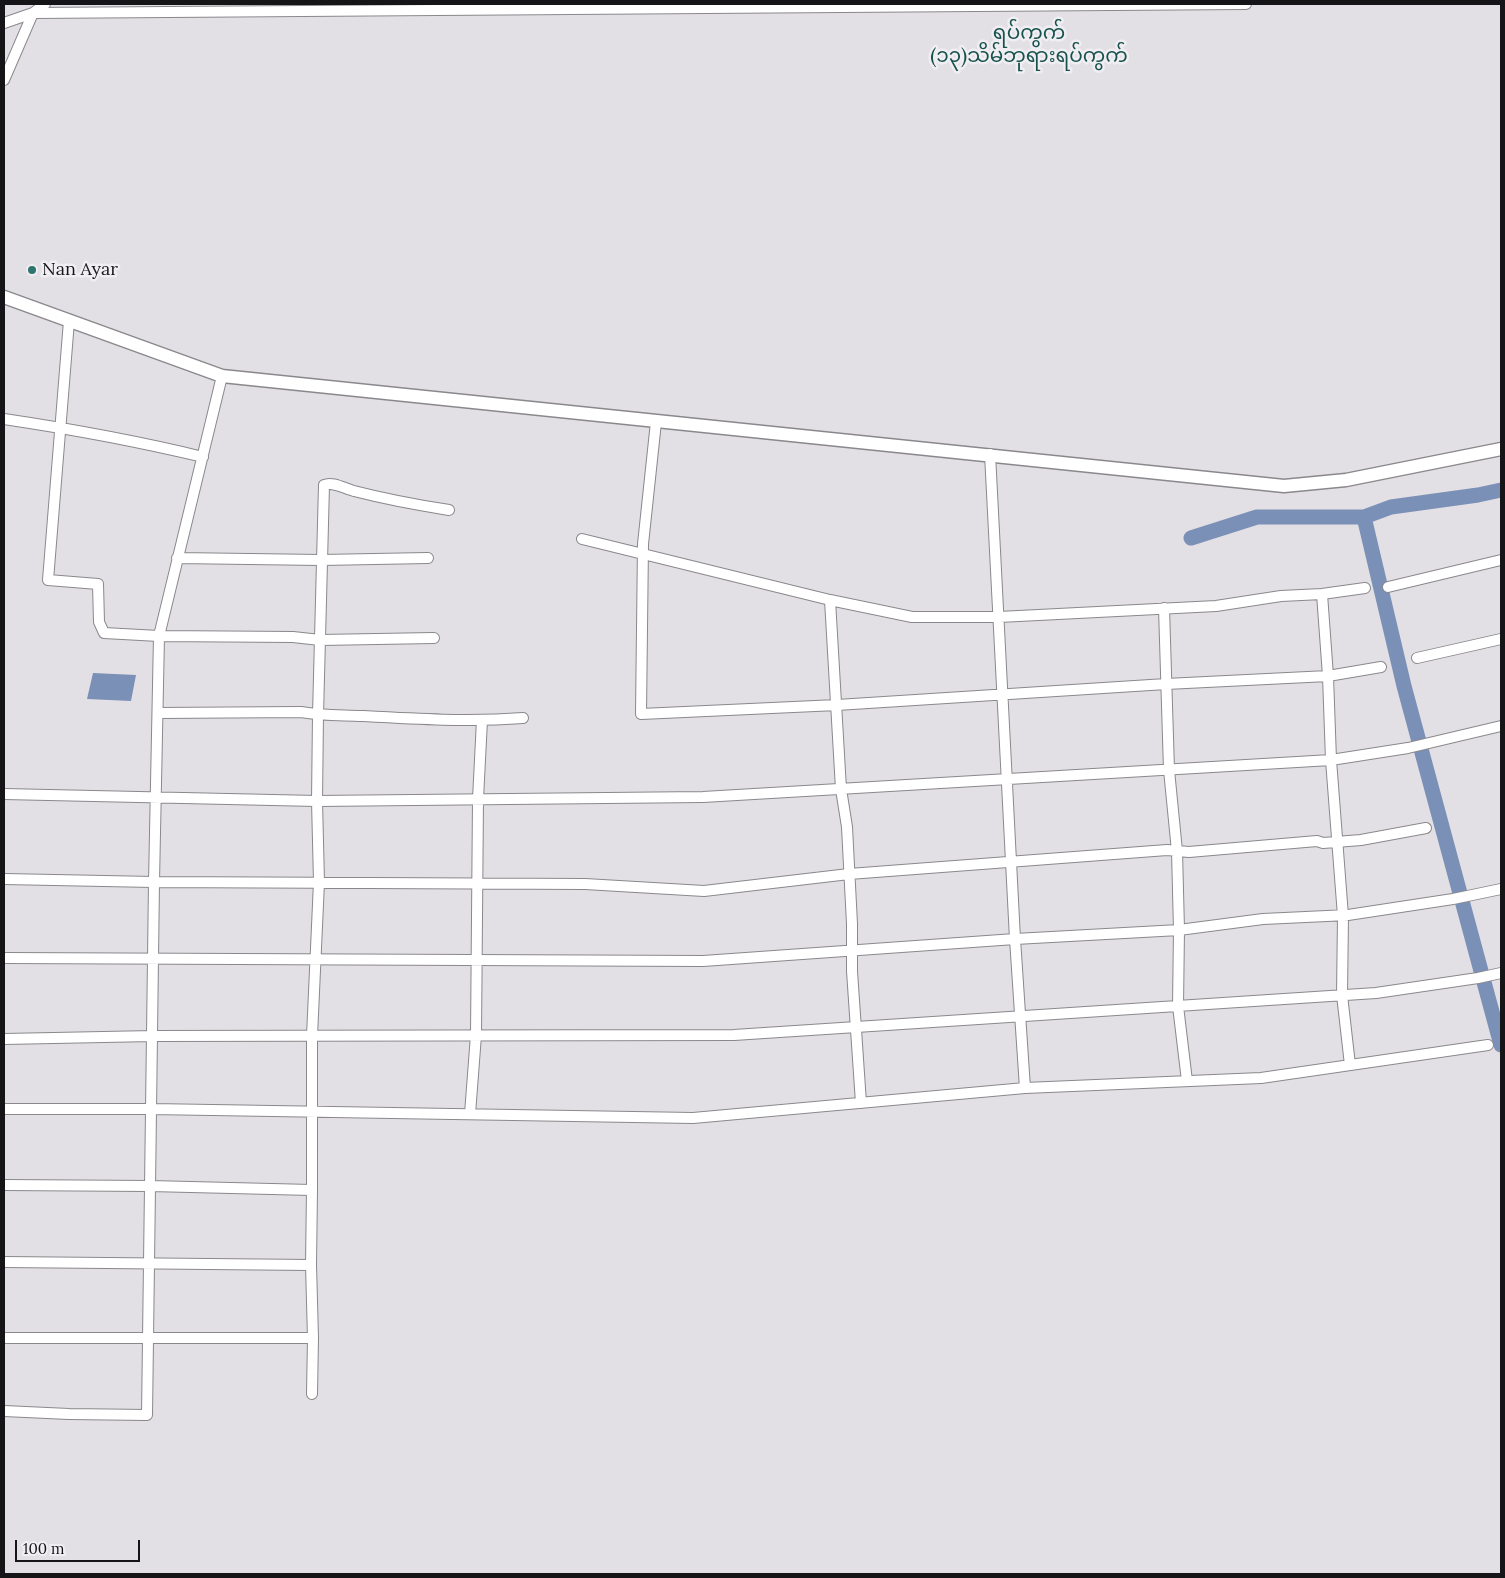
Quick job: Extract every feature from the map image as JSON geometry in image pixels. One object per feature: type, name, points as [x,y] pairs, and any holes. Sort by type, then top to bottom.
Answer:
[{"type":"main road","points":[[4,297],[222,376],[656,422],[990,454],[1284,486],[1346,480],[1501,449]]},
{"type":"street","points":[[4,23],[32,13],[45,4]]},
{"type":"street","points":[[32,13],[693,6],[1246,4]]},
{"type":"street","points":[[4,80],[32,13]]},
{"type":"street","points":[[70,321],[48,580],[98,584],[100,622],[104,633],[159,636],[293,637],[320,640],[434,638]]},
{"type":"street","points":[[4,1411],[147,1415],[159,636],[222,376]]},
{"type":"street","points":[[4,419],[148,443],[202,457]]},
{"type":"street","points":[[656,422],[643,544],[641,714],[837,705],[1166,684],[1328,676],[1381,667]]},
{"type":"street","points":[[990,454],[1015,939],[1025,1088]]},
{"type":"street","points":[[312,1394],[314,1338],[311,1264],[312,1036],[319,882],[317,801],[318,715],[324,485],[330,483],[351,491],[404,503],[450,510]]},
{"type":"street","points":[[582,539],[830,600],[912,617],[999,617],[1216,606],[1281,596],[1322,594],[1365,588]]},
{"type":"street","points":[[177,558],[321,560],[428,558]]},
{"type":"street","points":[[1388,587],[1501,560]]},
{"type":"street","points":[[1322,594],[1328,676],[1331,760],[1343,916],[1342,995],[1350,1065]]},
{"type":"street","points":[[830,600],[842,789],[847,827],[855,1027],[862,1103]]},
{"type":"street","points":[[1164,608],[1169,770],[1177,851],[1180,930],[1178,1006],[1187,1081]]},
{"type":"street","points":[[1417,658],[1501,639]]},
{"type":"street","points":[[158,713],[301,712],[318,715],[440,720],[522,718]]},
{"type":"street","points":[[470,1114],[476,1035],[478,799],[482,720]]},
{"type":"street","points":[[4,794],[317,801],[703,797],[1331,760],[1408,748],[1501,726]]},
{"type":"street","points":[[4,879],[154,882],[584,884],[704,891],[849,874],[1012,861],[1167,850],[1198,851],[1317,841],[1361,840],[1426,828]]},
{"type":"street","points":[[4,958],[703,961],[1015,939],[1180,930],[1263,919],[1343,916],[1454,899],[1501,889]]},
{"type":"street","points":[[4,1039],[153,1036],[734,1035],[1376,993],[1501,973]]},
{"type":"street","points":[[4,1110],[152,1109],[693,1118],[1025,1088],[1261,1078],[1488,1045]]},
{"type":"street","points":[[4,1185],[312,1190]]},
{"type":"street","points":[[4,1262],[311,1264]]},
{"type":"street","points":[[4,1338],[314,1338]]},
{"type":"water","points":[[93,673],[136,675],[131,701],[87,699]]},
{"type":"waterway","points":[[1191,538],[1257,517],[1364,517],[1391,507],[1501,490]]},
{"type":"waterway","points":[[1364,517],[1404,686],[1501,1045]]},
{"type":"place","name":"Nan Ayar","points":[[32,270]]},
{"type":"district","name":"ရပ်ကွက် (၁၃)သိမ်ဘုရားရပ်ကွက်","points":[[1029,44]]}]
